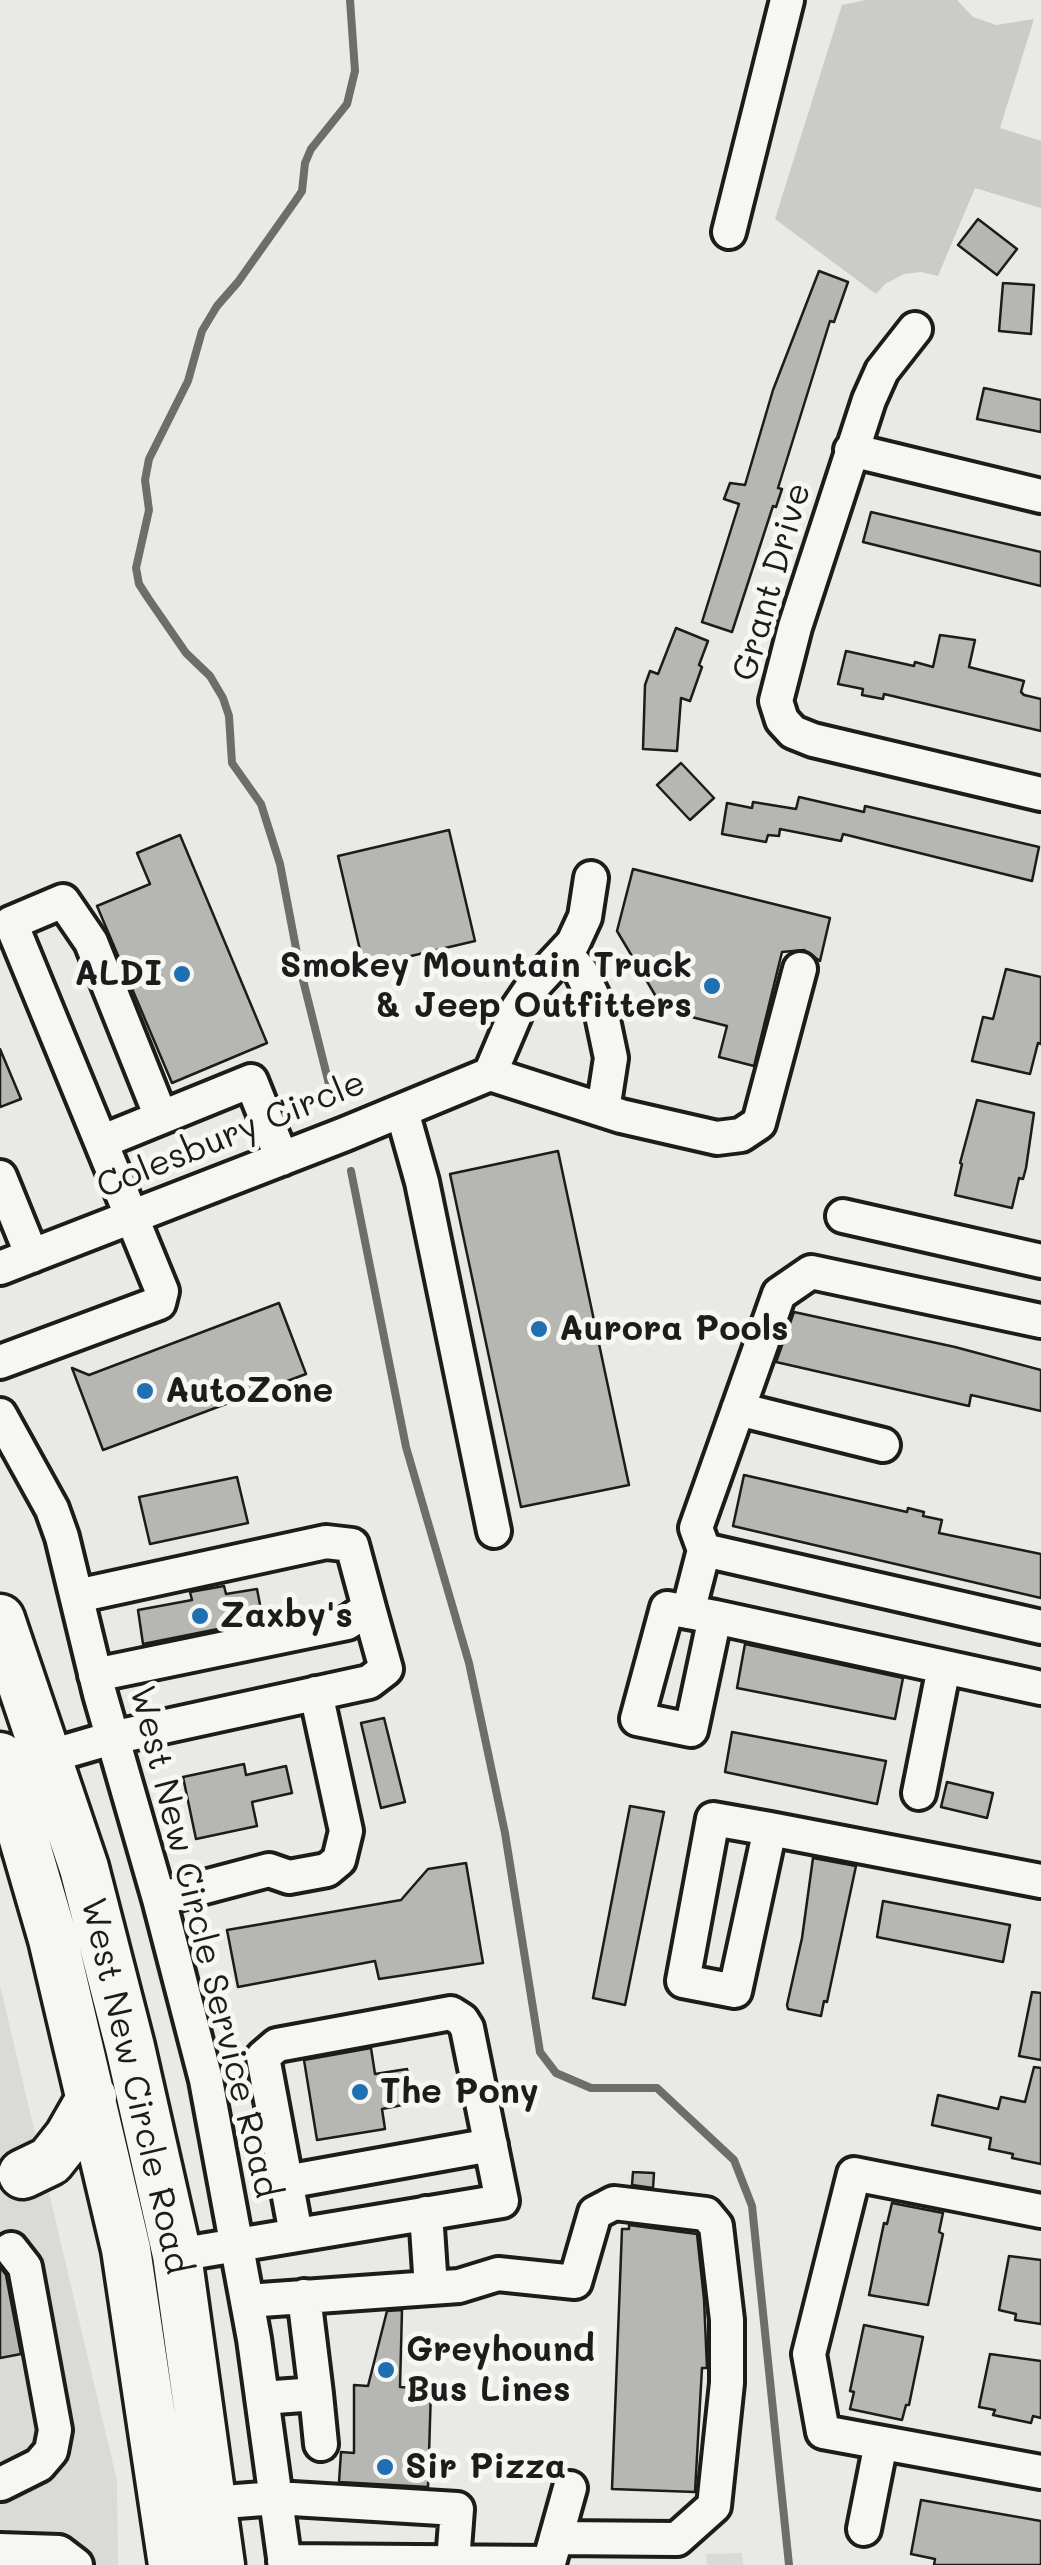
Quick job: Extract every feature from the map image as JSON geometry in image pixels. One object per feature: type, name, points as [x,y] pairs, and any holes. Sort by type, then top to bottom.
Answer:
[{"type":"highway","name":"West New Circle Road","points":[[0,1619],[103,1939],[177,2255],[220,2565]]},
{"type":"highway","name":"West New Circle Road","points":[[0,1757],[53,1939],[117,2209],[173,2565]]},
{"type":"highway","points":[[11,2177],[50,2161],[92,2097]]},
{"type":"highway","points":[[11,2177],[54,2180],[117,2209]]},
{"type":"street","points":[[729,232],[787,0]]},
{"type":"street","points":[[851,450],[882,371],[915,330]]},
{"type":"street","name":"Grant Drive","points":[[1041,496],[851,450],[776,701],[782,720],[793,732],[813,740],[1041,794]]},
{"type":"street","points":[[591,878],[584,918],[565,952],[518,1008],[490,1074],[603,1110],[717,1138],[741,1135],[759,1123],[800,969]]},
{"type":"street","points":[[0,1362],[159,1303],[162,1291],[11,923],[63,901],[92,942],[161,1118]]},
{"type":"street","points":[[565,952],[580,970],[602,1015],[611,1058],[603,1110]]},
{"type":"street","name":"Colesbury Circle","points":[[0,1268],[490,1074]]},
{"type":"street","points":[[101,1142],[250,1081],[282,1159]]},
{"type":"street","points":[[402,1111],[422,1182],[494,1531]]},
{"type":"street","points":[[0,1177],[32,1256]]},
{"type":"street","points":[[843,1216],[1041,1261]]},
{"type":"street","points":[[1041,1321],[811,1272],[779,1294],[696,1528],[704,1550],[702,1615],[1041,1688]]},
{"type":"street","points":[[738,1409],[883,1445]]},
{"type":"street","name":"West New Circle Service Road","points":[[0,1415],[52,1509],[206,2080],[238,2244],[284,2563]]},
{"type":"street","points":[[47,1757],[112,1738],[369,1682],[386,1669],[352,1546],[326,1542],[77,1596]]},
{"type":"street","points":[[704,1550],[1041,1628]]},
{"type":"street","points":[[96,1675],[346,1623],[369,1608]]},
{"type":"street","points":[[920,1793],[944,1667]]},
{"type":"street","points":[[159,1899],[269,1870],[289,1877],[327,1870],[339,1860],[346,1831],[316,1693]]},
{"type":"street","points":[[770,1829],[735,1991],[683,1980],[714,1819],[770,1829],[1041,1880]]},
{"type":"street","points":[[177,2255],[502,2201],[467,2028],[462,2020],[451,2013],[277,2045],[263,2057],[296,2234]]},
{"type":"street","points":[[286,2182],[491,2145]]},
{"type":"street","points":[[1041,2212],[854,2174],[809,2354],[823,2432],[1041,2472]]},
{"type":"street","points":[[247,2300],[459,2286],[498,2274],[575,2282],[595,2213],[614,2203],[706,2214],[716,2226],[728,2320],[714,2506],[677,2539],[472,2563],[284,2563]]},
{"type":"street","points":[[426,2214],[430,2288]]},
{"type":"street","points":[[1,2484],[38,2465],[51,2451],[55,2430],[25,2267],[11,2250]]},
{"type":"street","points":[[304,2296],[321,2444]]},
{"type":"street","points":[[262,2398],[316,2394]]},
{"type":"street","points":[[864,2529],[881,2442]]},
{"type":"street","points":[[551,2555],[570,2488]]},
{"type":"street","points":[[211,2502],[276,2498],[456,2509],[472,2563]]},
{"type":"street","points":[[0,2550],[59,2552],[76,2565]]},
{"type":"shaded area","points":[[866,0],[957,0],[973,17],[996,25],[1034,19],[1000,128],[1041,141],[1041,208],[975,188],[938,276],[904,274],[876,294],[775,219],[842,5]]},
{"type":"shaded area","points":[[0,1985],[117,2481],[118,2565],[0,2565]]},
{"type":"shaded area","points":[[742,2553],[743,2565],[707,2565],[706,2554]]},
{"type":"building","points":[[978,219],[1017,249],[997,275],[958,245]]},
{"type":"building","points":[[819,271],[848,282],[834,322],[830,321],[778,488],[782,489],[732,632],[702,622],[739,504],[724,499],[730,483],[745,485],[773,390]]},
{"type":"building","points":[[1003,283],[1034,285],[1031,334],[999,331]]},
{"type":"building","points":[[984,388],[1041,400],[1041,432],[977,419]]},
{"type":"building","points":[[871,512],[1041,552],[1041,586],[863,542]]},
{"type":"building","points":[[676,628],[708,641],[699,665],[702,667],[690,701],[681,698],[677,751],[643,749],[645,685],[650,671],[658,674]]},
{"type":"building","points":[[940,635],[975,640],[969,667],[1024,681],[1021,692],[1041,699],[1041,731],[884,694],[883,699],[862,695],[863,689],[838,684],[846,651],[933,667]]},
{"type":"building","points":[[681,763],[714,798],[690,820],[657,785]]},
{"type":"building","points":[[799,797],[864,812],[865,806],[1039,847],[1032,881],[843,834],[841,841],[780,829],[779,836],[768,835],[766,842],[722,834],[727,803],[752,808],[753,802],[796,809]]},
{"type":"building","points":[[449,830],[475,941],[364,967],[338,856]]},
{"type":"building","name":"ALDI","points":[[180,835],[267,1043],[172,1083],[97,906],[150,884],[137,853]]},
{"type":"building","name":"Smokey Mountain Truck & Jeep Outfitters","points":[[633,869],[830,918],[820,961],[804,950],[782,952],[754,1066],[719,1057],[727,1026],[664,1010],[617,931]]},
{"type":"building","points":[[1006,969],[1041,977],[1041,1044],[1038,1043],[1030,1074],[972,1061],[983,1017],[993,1019]]},
{"type":"building","points":[[0,1049],[21,1099],[0,1107]]},
{"type":"building","points":[[977,1100],[1034,1113],[1026,1168],[1023,1179],[1019,1178],[1012,1208],[955,1195]]},
{"type":"building","name":"Aurora Pools","points":[[558,1151],[629,1485],[521,1507],[450,1174]]},
{"type":"building","points":[[279,1303],[306,1374],[103,1450],[72,1368],[89,1375]]},
{"type":"building","points":[[794,1312],[1041,1370],[1041,1411],[971,1395],[969,1406],[776,1362]]},
{"type":"building","points":[[744,1475],[907,1512],[908,1508],[924,1512],[923,1516],[942,1520],[939,1533],[1041,1554],[1041,1598],[733,1526]]},
{"type":"building","points":[[237,1477],[248,1523],[150,1544],[139,1497]]},
{"type":"building","name":"Zaxby's","points":[[224,1586],[226,1594],[257,1589],[263,1620],[143,1644],[138,1610],[192,1600],[190,1592]]},
{"type":"building","points":[[745,1644],[903,1678],[895,1719],[737,1688]]},
{"type":"building","points":[[384,1718],[405,1802],[381,1808],[361,1723]]},
{"type":"building","points":[[732,1732],[886,1761],[877,1804],[725,1772]]},
{"type":"building","points":[[244,1764],[246,1775],[286,1766],[292,1793],[252,1802],[257,1826],[196,1839],[183,1777]]},
{"type":"building","points":[[947,1782],[993,1793],[987,1818],[941,1807]]},
{"type":"building","points":[[630,1806],[664,1812],[625,2005],[593,1998]]},
{"type":"building","points":[[813,1858],[856,1866],[821,2016],[788,2009],[787,2005],[802,1938]]},
{"type":"building","points":[[466,1863],[483,1963],[379,1979],[375,1961],[238,1987],[227,1930],[401,1900],[428,1869]]},
{"type":"building","points":[[883,1901],[1010,1925],[1003,1962],[877,1937]]},
{"type":"building","points":[[1032,1992],[1041,1993],[1041,2060],[1019,2056]]},
{"type":"building","name":"The Pony","points":[[371,2048],[375,2074],[407,2069],[413,2103],[382,2109],[385,2129],[317,2140],[304,2060]]},
{"type":"building","points":[[1034,2067],[1041,2068],[1041,2164],[989,2149],[991,2138],[932,2125],[938,2095],[998,2109],[1001,2097],[1025,2102]]},
{"type":"building","points":[[633,2172],[654,2173],[653,2188],[632,2185]]},
{"type":"building","points":[[892,2203],[943,2213],[939,2232],[943,2234],[928,2305],[869,2295]]},
{"type":"building","points":[[629,2225],[697,2234],[707,2368],[702,2368],[695,2492],[612,2489],[622,2229],[629,2229]]},
{"type":"building","points":[[1009,2256],[1041,2260],[1041,2324],[1015,2320],[1016,2314],[999,2310]]},
{"type":"building","points":[[0,2267],[6,2275],[21,2354],[0,2358]]},
{"type":"building","points":[[402,2310],[400,2387],[431,2389],[428,2487],[339,2482],[341,2452],[354,2453],[354,2385],[368,2386],[387,2311]]},
{"type":"building","points":[[864,2325],[923,2337],[909,2405],[902,2420],[850,2409]]},
{"type":"building","points":[[990,2354],[1041,2361],[1041,2418],[1033,2416],[1031,2423],[993,2415],[995,2410],[979,2407]]},
{"type":"building","points":[[921,2500],[1041,2521],[1041,2565],[934,2565],[935,2559],[911,2554]]},
{"type":"waterway","points":[[332,1096],[299,964],[280,864],[261,804],[232,763],[229,716],[223,698],[148,598],[139,584],[136,568],[149,510],[145,480],[149,459],[188,381],[202,331],[302,191],[311,149],[347,104],[355,71],[350,0]]},
{"type":"waterway","points":[[351,1171],[406,1447],[469,1663],[505,1833],[540,2052],[556,2073],[591,2088],[657,2088],[734,2160],[752,2206],[789,2565]]},
{"type":"place","name":"ALDI","points":[[182,974]]},
{"type":"place","name":"Smokey Mountain Truck & Jeep Outfitters","points":[[712,986]]},
{"type":"place","name":"Aurora Pools","points":[[539,1329]]},
{"type":"place","name":"AutoZone","points":[[145,1391]]},
{"type":"place","name":"Zaxby's","points":[[200,1616]]},
{"type":"place","name":"The Pony","points":[[360,2092]]},
{"type":"place","name":"Greyhound Bus Lines","points":[[386,2370]]},
{"type":"place","name":"Sir Pizza","points":[[385,2467]]}]
